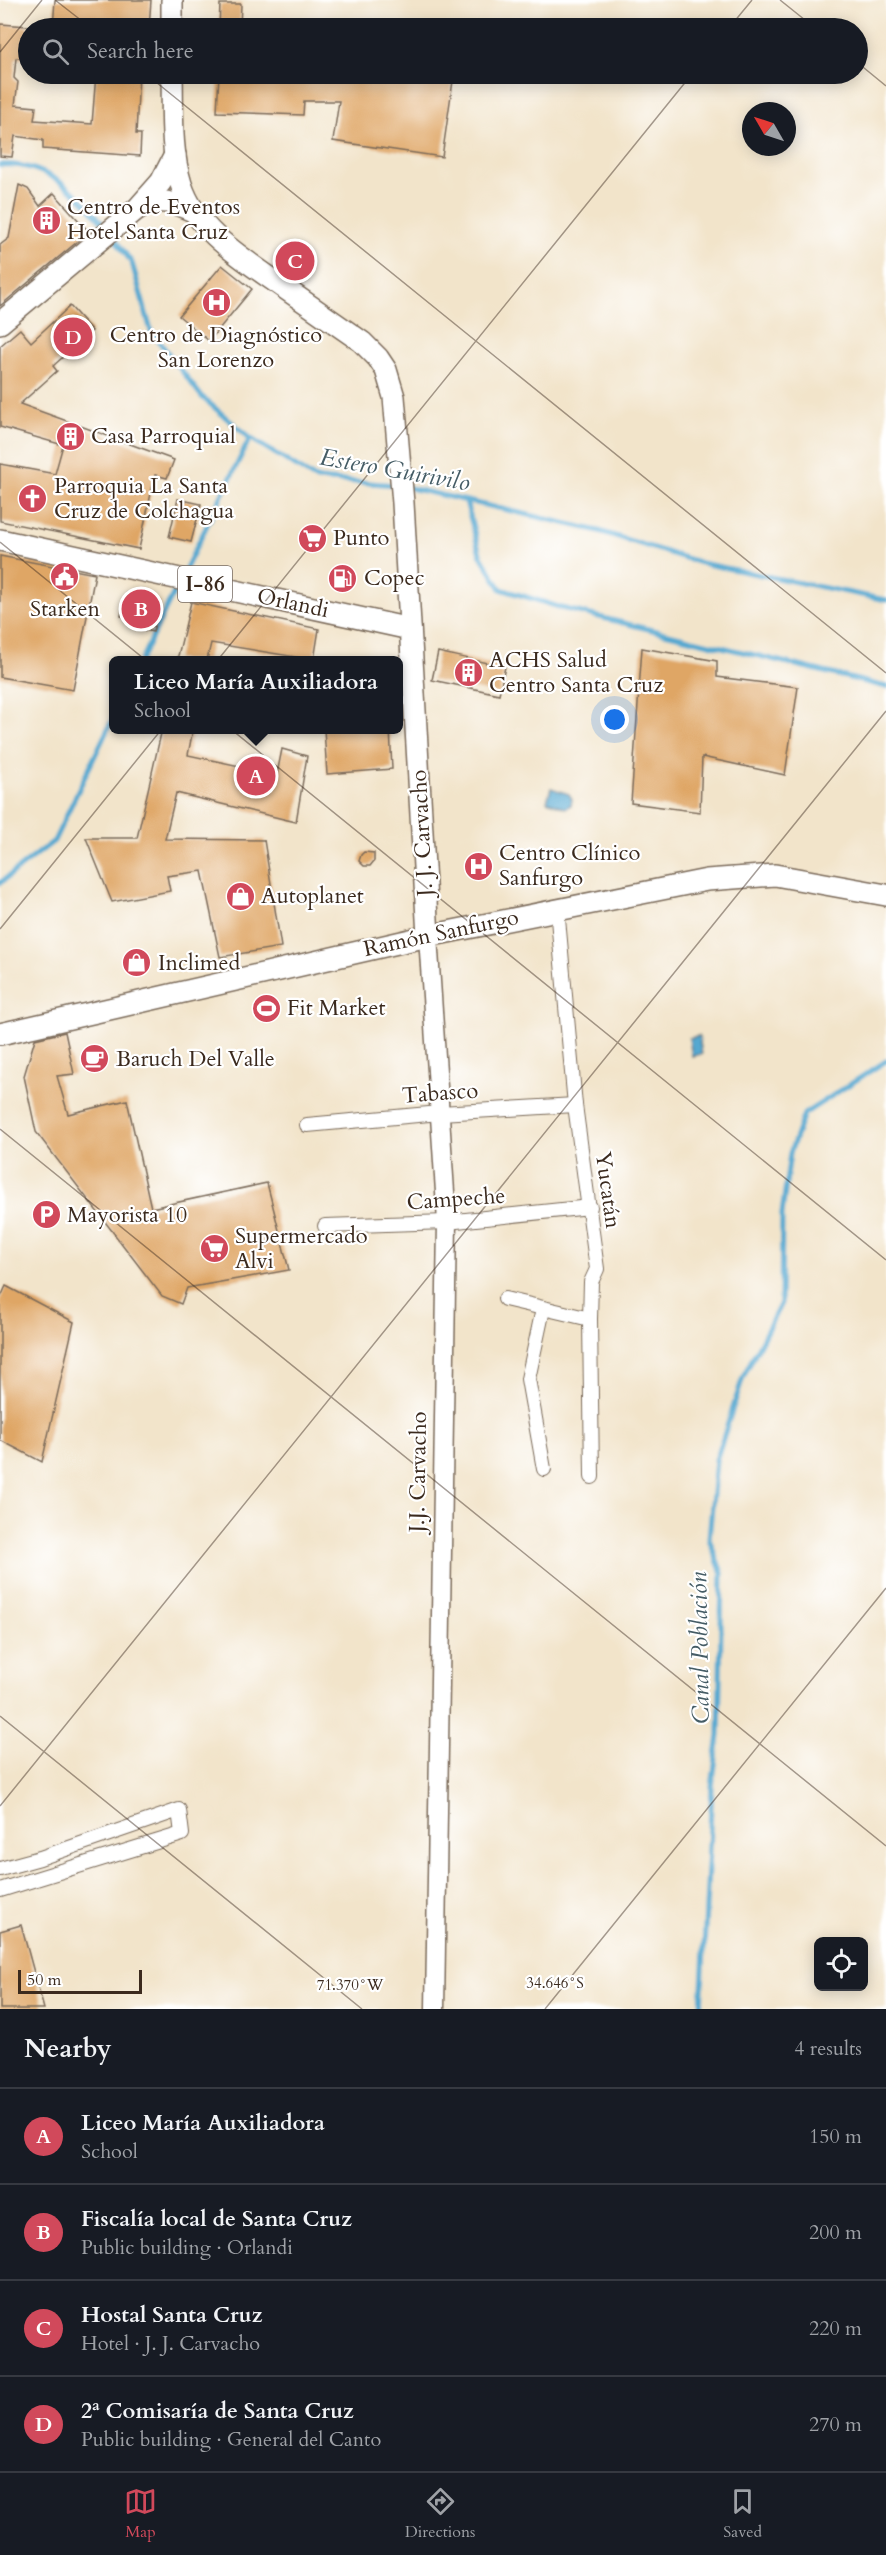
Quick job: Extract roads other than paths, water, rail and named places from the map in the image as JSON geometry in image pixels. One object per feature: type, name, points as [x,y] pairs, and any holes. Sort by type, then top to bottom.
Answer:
[{"type":"main road","points":[[172,0],[172,18]]},
{"type":"main road","points":[[172,84],[175,155],[182,185],[195,212]]},
{"type":"main road","points":[[0,323],[138,208],[161,182],[175,155]]},
{"type":"main road","points":[[138,208],[146,203],[161,201],[179,204],[195,212]]},
{"type":"main road","name":"J. J. Carvacho","points":[[195,212],[208,229],[240,256],[371,350],[386,370],[391,383],[402,495],[428,936]]},
{"type":"main road","name":"Orlandi","points":[[0,540],[410,629]]},
{"type":"main road","name":"Ramón Sanfurgo","points":[[0,1034],[428,936],[558,908],[707,880],[775,876],[886,895]]},
{"type":"main road","name":"J.J. Carvacho","points":[[428,936],[447,1222],[435,2009]]},
{"type":"street","name":"Yucatán","points":[[558,908],[575,1105],[597,1269],[591,1282],[590,1319],[592,1477]]},
{"type":"street","name":"Tabasco","points":[[308,1125],[440,1113],[575,1105]]},
{"type":"street","name":"Campeche","points":[[326,1227],[447,1222],[590,1207]]},
{"type":"street","points":[[505,1299],[590,1319]]},
{"type":"street","points":[[543,1309],[528,1379],[544,1469]]},
{"type":"street","points":[[0,1869],[40,1858],[179,1810],[182,1834],[0,1890]]},
{"type":"water","points":[[551,788],[569,794],[572,799],[571,805],[565,808],[547,801]]},
{"type":"water","points":[[699,1036],[702,1054],[692,1056],[689,1038]]},
{"type":"waterway","name":"Estero Guirivilo","points":[[0,165],[32,168],[47,174],[74,192],[106,228]]},
{"type":"waterway","name":"Estero Guirivilo","points":[[112,235],[132,263],[151,331],[202,397],[250,438],[316,479],[397,485]]},
{"type":"waterway","points":[[185,570],[250,438]]},
{"type":"waterway","name":"Estero Guirivilo","points":[[406,487],[599,531],[701,563],[886,600]]},
{"type":"waterway","points":[[466,501],[480,554],[501,589],[562,608],[886,687]]},
{"type":"waterway","points":[[143,656],[176,588]]},
{"type":"waterway","points":[[0,883],[54,841],[109,726]]},
{"type":"waterway","name":"Canal Población","points":[[701,2009],[712,1787],[719,1735],[722,1573],[709,1539],[716,1460],[743,1377],[781,1303],[782,1214],[790,1153],[804,1114],[886,1061]]},
{"type":"place","name":"Centro de Eventos Hotel Santa Cruz","points":[[46,220]]},
{"type":"place","name":"Hostal Santa Cruz","points":[[295,261]]},
{"type":"place","name":"Centro de Diagnóstico San Lorenzo","points":[[216,303]]},
{"type":"place","name":"2ª Comisaría de Santa Cruz","points":[[73,337]]},
{"type":"place","name":"Casa Parroquial","points":[[70,436]]},
{"type":"place","name":"Parroquia La Santa Cruz de Colchagua","points":[[33,499]]},
{"type":"place","name":"Punto","points":[[312,538]]},
{"type":"place","name":"Starken","points":[[65,577]]},
{"type":"place","name":"Copec","points":[[343,578]]},
{"type":"place","name":"Fiscalía local de Santa Cruz","points":[[141,609]]},
{"type":"place","name":"ACHS Salud Centro Santa Cruz","points":[[468,673]]},
{"type":"place","name":"Liceo María Auxiliadora","points":[[256,776]]},
{"type":"place","name":"Centro Clínico Sanfurgo","points":[[478,866]]},
{"type":"place","name":"Autoplanet","points":[[240,896]]},
{"type":"place","name":"Inclimed","points":[[137,963]]},
{"type":"place","name":"Fit Market","points":[[266,1008]]},
{"type":"place","name":"Baruch Del Valle","points":[[95,1059]]},
{"type":"place","name":"Mayorista 10","points":[[46,1215]]},
{"type":"place","name":"Supermercado Alvi","points":[[214,1249]]}]
